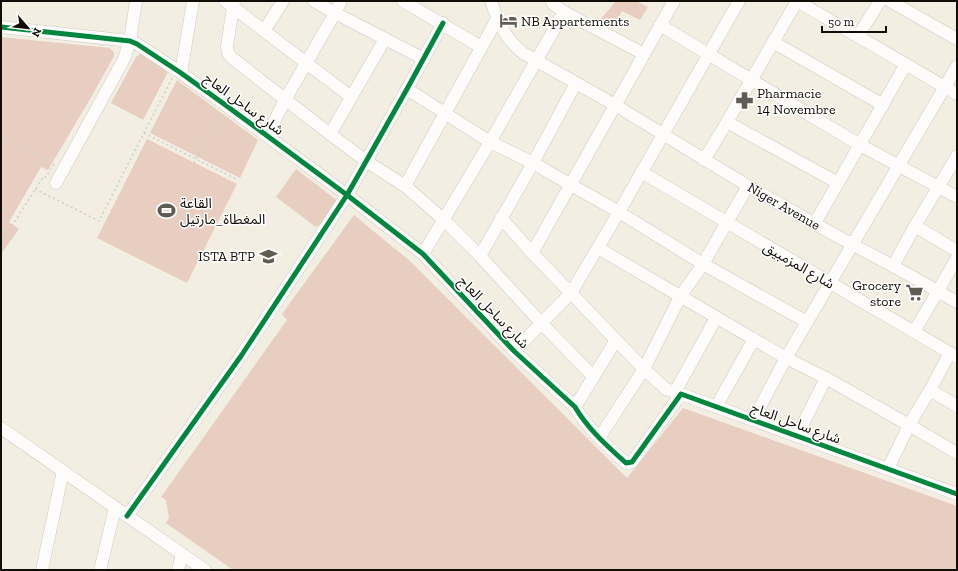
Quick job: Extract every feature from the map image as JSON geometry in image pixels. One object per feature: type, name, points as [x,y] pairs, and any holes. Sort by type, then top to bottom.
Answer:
[{"type":"street","points":[[51,180],[124,59],[130,41],[136,1]]},
{"type":"street","points":[[178,71],[193,1]]},
{"type":"street","points":[[264,31],[282,1]]},
{"type":"street","points":[[314,1],[424,59]]},
{"type":"street","points":[[267,136],[285,100],[341,1]]},
{"type":"street","points":[[403,1],[482,47]]},
{"type":"street","name":"Niger Avenue","points":[[491,1],[497,19],[504,32],[513,44],[523,53],[615,105],[748,186],[957,302]]},
{"type":"street","points":[[552,1],[553,4],[564,12],[644,54]]},
{"type":"street","points":[[532,253],[674,1]]},
{"type":"street","points":[[514,351],[572,292],[738,1]]},
{"type":"street","points":[[704,160],[797,1],[957,94]]},
{"type":"street","points":[[858,36],[880,1]]},
{"type":"street","points":[[890,1],[957,39]]},
{"type":"street","points":[[231,3],[264,31],[351,97]]},
{"type":"street","points":[[231,3],[226,46],[228,53],[232,58],[366,161],[405,186],[443,219],[593,376]]},
{"type":"street","points":[[422,254],[490,142],[564,12]]},
{"type":"street","points":[[405,186],[497,19]]},
{"type":"street","points":[[127,516],[241,356],[347,195],[443,23]]},
{"type":"street","points":[[660,25],[751,81],[860,145],[957,198]]},
{"type":"street","name":"شارع ساحل العاج","points":[[1,27],[130,41],[178,71],[347,195],[422,254],[514,351],[575,407],[599,438],[626,463],[632,462],[678,393],[957,494]]},
{"type":"street","points":[[330,134],[385,39]]},
{"type":"street","points":[[774,42],[883,105]]},
{"type":"street","points":[[815,223],[906,64]]},
{"type":"street","points":[[752,420],[786,358],[957,66]]},
{"type":"street","points":[[480,256],[576,83]]},
{"type":"street","points":[[407,89],[490,142],[532,163],[619,212],[703,264],[807,322]]},
{"type":"street","points":[[727,122],[838,183]]},
{"type":"street","points":[[893,266],[957,156]]},
{"type":"street","name":"شارع المزمبيق","points":[[641,172],[954,355]]},
{"type":"street","points":[[599,438],[644,369],[680,296],[703,264],[748,186]]},
{"type":"street","points":[[501,218],[532,253],[572,292],[644,369],[666,389],[678,393],[716,318]]},
{"type":"street","points":[[915,226],[957,251]]},
{"type":"street","points":[[598,248],[786,358],[826,378],[909,424],[957,453]]},
{"type":"street","points":[[914,332],[957,258]]},
{"type":"street","points":[[716,407],[754,339]]},
{"type":"street","points":[[575,407],[616,340]]},
{"type":"street","points":[[888,469],[909,424],[954,355]]},
{"type":"street","points":[[797,436],[826,378]]},
{"type":"street","points":[[930,390],[957,406]]},
{"type":"street","points":[[1,428],[127,516],[187,561],[205,570]]},
{"type":"street","points":[[42,570],[63,471]]},
{"type":"street","points":[[100,570],[115,508]]},
{"type":"street","points":[[178,570],[187,561]]},
{"type":"path","points":[[35,189],[99,221],[178,71]]},
{"type":"path","points":[[194,163],[224,104]]},
{"type":"path","points":[[144,133],[238,180]]},
{"type":"path","points":[[1,136],[54,164],[51,180],[44,176],[1,242]]},
{"type":"shaded area","points":[[616,1],[636,1],[648,7],[640,20],[622,11],[612,27],[600,20]]},
{"type":"shaded area","points":[[1,37],[110,48],[114,53],[114,56],[48,170],[41,167],[9,222],[19,229],[1,254]]},
{"type":"shaded area","points":[[140,54],[168,72],[143,120],[111,103],[136,57]]},
{"type":"shaded area","points":[[177,80],[258,140],[240,178],[150,133]]},
{"type":"shaded area","name":"القاعة المغطاة_مارتيل","points":[[147,139],[237,184],[187,283],[97,238]]},
{"type":"shaded area","points":[[296,169],[339,202],[321,227],[318,225],[316,227],[276,197]]},
{"type":"shaded area","points":[[354,215],[411,262],[627,478],[683,408],[957,506],[957,570],[233,570],[166,523],[169,518],[166,500],[161,497],[287,320],[282,314]]},
{"type":"cycle path","points":[[127,516],[241,356],[347,195],[443,23]]},
{"type":"cycle path","points":[[1,27],[130,41],[181,73],[347,195],[423,254],[514,351],[575,407],[592,430],[626,463],[632,462],[681,394],[957,494]]},
{"type":"place","name":"NB Appartements","points":[[508,21]]},
{"type":"place","name":"Pharmacie 14 Novembre","points":[[744,101]]},
{"type":"place","name":"القاعة المغطاة_مارتيل","points":[[167,211]]},
{"type":"place","name":"ISTA BTP","points":[[268,256]]},
{"type":"place","name":"Grocery store","points":[[914,293]]}]
